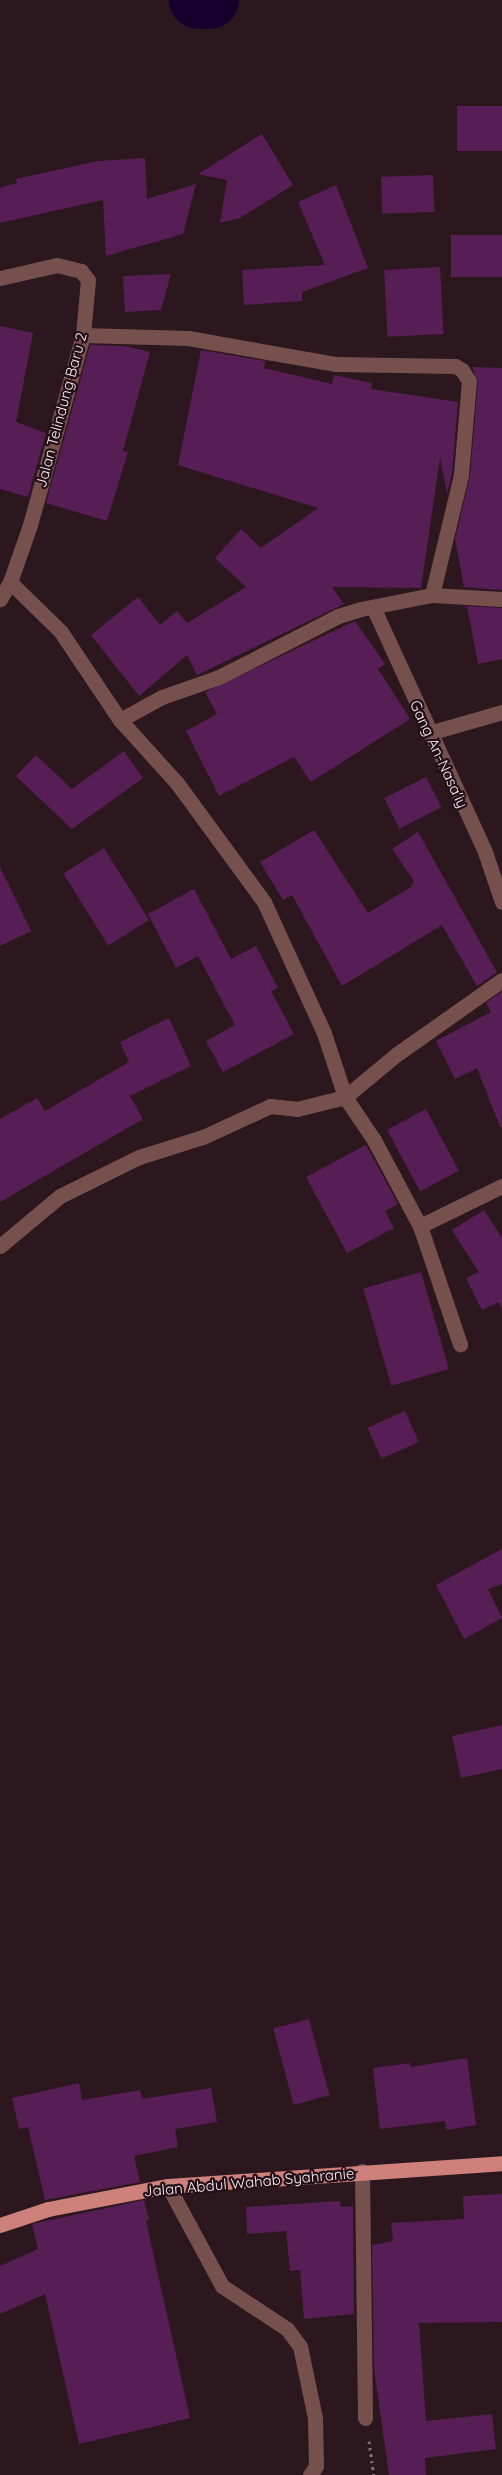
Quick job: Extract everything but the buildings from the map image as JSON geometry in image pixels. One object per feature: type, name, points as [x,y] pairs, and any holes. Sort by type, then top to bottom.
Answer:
[{"type":"main road","name":"Jalan Abdul Wahab Syahranie","points":[[0,2225],[48,2209],[168,2186],[362,2171],[502,2163]]},
{"type":"street","name":"Jalan Telindung Baru 2","points":[[0,278],[57,264],[81,271],[88,280],[84,335],[10,582],[0,599]]},
{"type":"street","points":[[84,335],[188,338],[335,364],[455,366],[462,370],[470,381],[461,475],[432,595]]},
{"type":"street","points":[[10,582],[61,632],[120,720],[178,783],[264,902],[324,1033],[345,1097],[374,1140],[420,1226],[460,1344]]},
{"type":"street","points":[[120,720],[162,697],[219,677],[338,616],[432,595],[502,599]]},
{"type":"street","name":"Gang An-Nasa'iy","points":[[372,607],[484,849],[502,902]]},
{"type":"street","points":[[429,733],[502,712]]},
{"type":"street","points":[[0,1246],[60,1196],[140,1157],[203,1137],[270,1106],[297,1109],[345,1097],[405,1048],[502,980]]},
{"type":"street","points":[[420,1226],[502,1186]]},
{"type":"street","points":[[362,2171],[365,2418]]},
{"type":"street","points":[[168,2186],[222,2286],[287,2329],[300,2346],[314,2418],[316,2466],[310,2475]]},
{"type":"path","points":[[365,2418],[374,2475]]},
{"type":"waterway","points":[[198,0],[210,0]]}]
